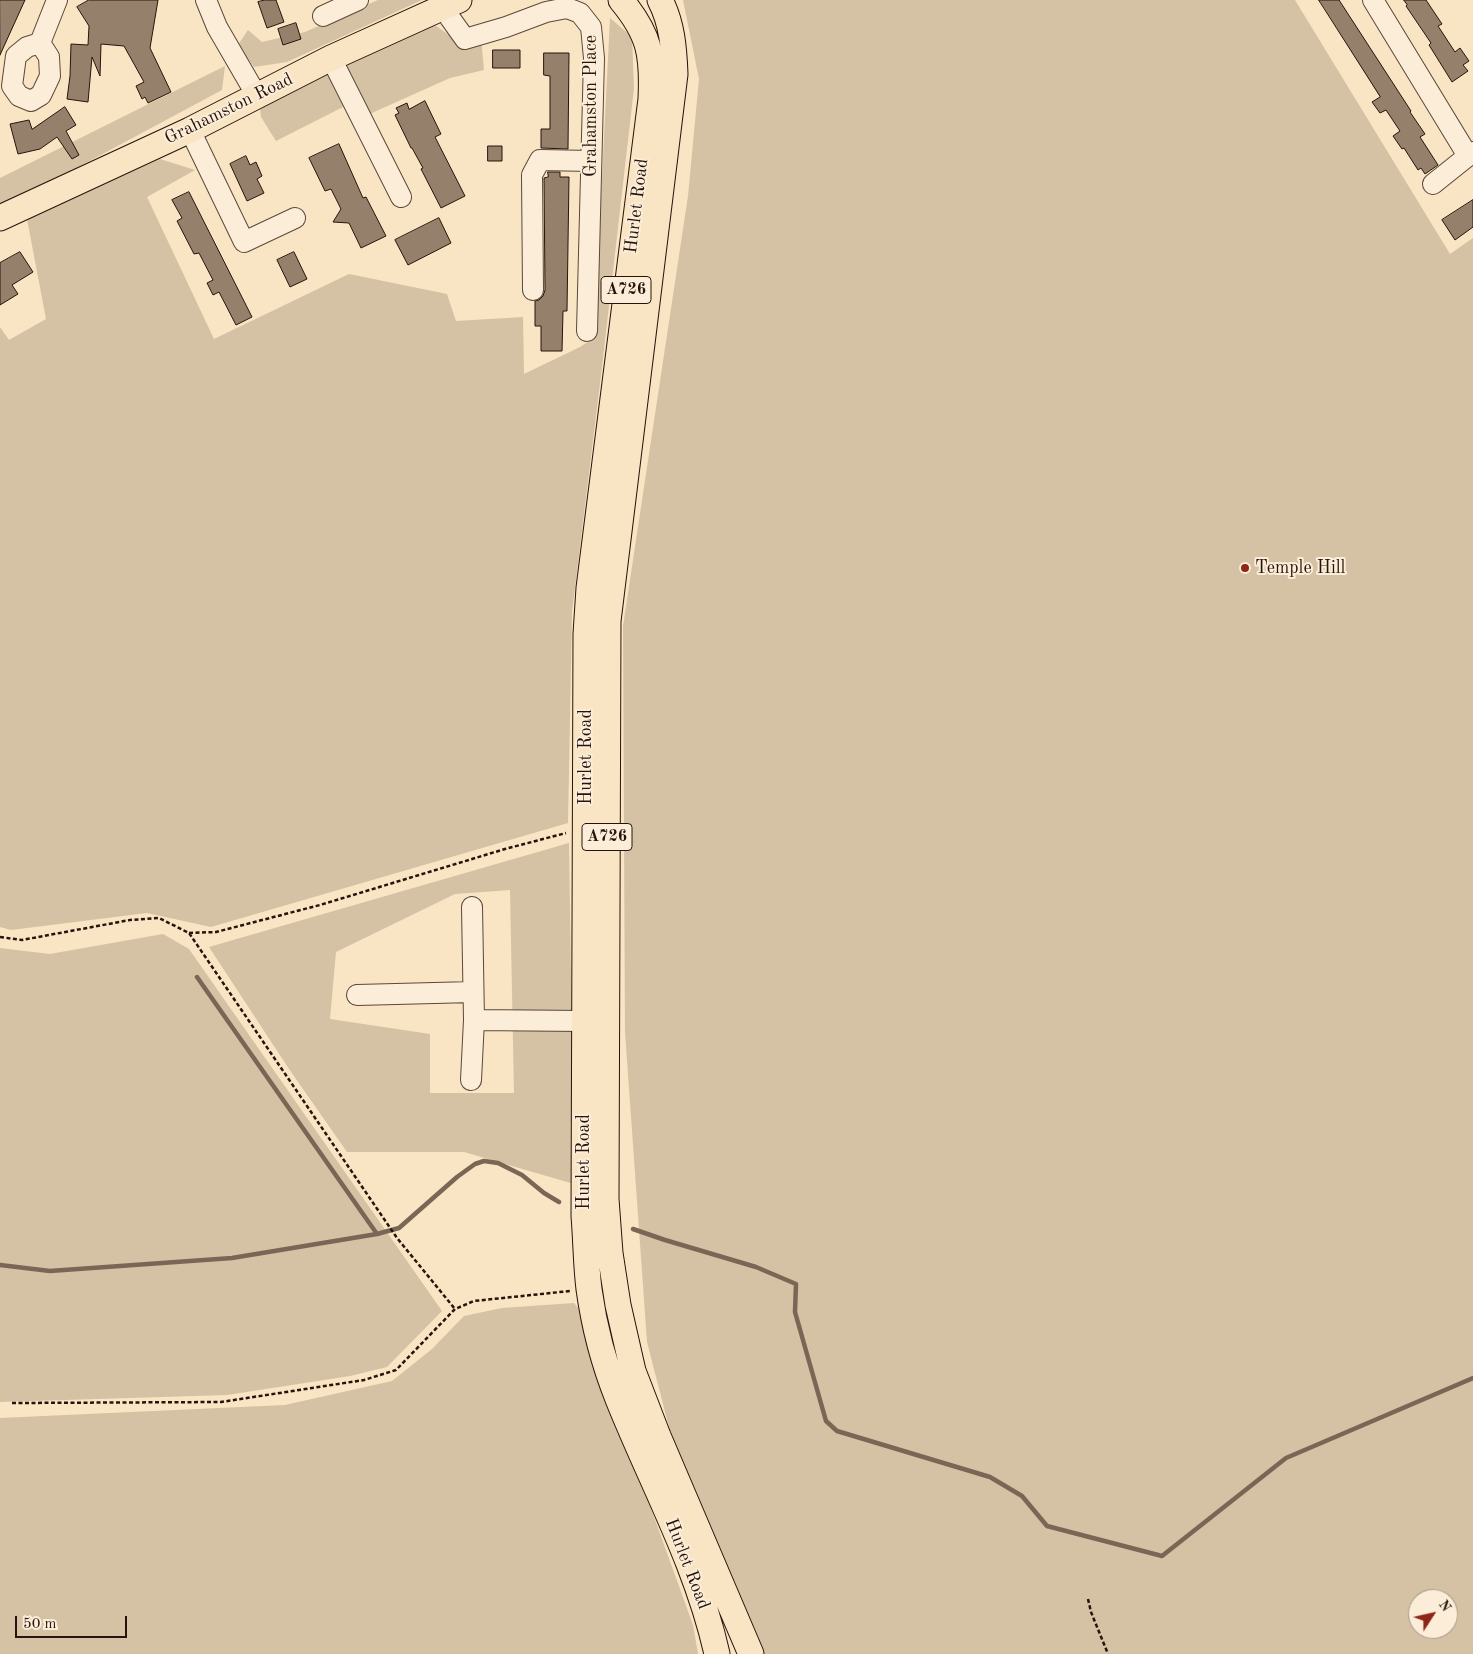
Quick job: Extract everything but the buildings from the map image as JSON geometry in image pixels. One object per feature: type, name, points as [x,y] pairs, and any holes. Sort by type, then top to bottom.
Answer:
[{"type":"main road","name":"Hurlet Road","points":[[621,0],[640,25],[647,41],[652,77],[651,99],[589,588],[586,634],[584,1216],[589,1288],[600,1342],[617,1398],[685,1552],[711,1627],[717,1654]]},
{"type":"main road","name":"Hurlet Road","points":[[660,0],[669,22],[675,74],[608,621],[606,1199],[610,1253],[618,1305],[633,1371],[658,1436],[751,1654]]},
{"type":"main road","name":"Grahamston Road","points":[[0,218],[190,130],[331,58],[452,3]]},
{"type":"street","points":[[40,43],[57,0]]},
{"type":"street","points":[[206,0],[217,27],[257,96]]},
{"type":"street","points":[[1373,0],[1470,154],[1433,184]]},
{"type":"street","points":[[323,16],[355,1]]},
{"type":"street","name":"Grahamston Place","points":[[452,3],[450,18],[465,39],[506,27],[546,12],[567,8],[580,13],[591,27],[594,58],[587,331]]},
{"type":"street","points":[[331,58],[401,197]]},
{"type":"street","points":[[190,130],[244,242],[295,218]]},
{"type":"street","points":[[533,290],[532,175],[534,170],[540,160],[591,161]]},
{"type":"street","points":[[471,1080],[474,1020],[472,907]]},
{"type":"street","points":[[357,995],[473,992]]},
{"type":"street","points":[[474,1020],[584,1021]]},
{"type":"path","points":[[0,937],[22,940],[130,920],[159,918],[189,933],[216,932],[320,905],[505,849],[585,828]]},
{"type":"path","points":[[189,933],[397,1238],[455,1309]]},
{"type":"path","points":[[12,1403],[221,1402],[364,1380],[396,1370],[455,1309],[474,1301],[589,1288]]},
{"type":"path","points":[[1088,1599],[1091,1612],[1108,1654]]},
{"type":"shaded area","points":[[378,0],[422,0],[287,62],[254,67],[238,45],[248,30],[262,42],[305,32]]},
{"type":"shaded area","points":[[683,0],[1295,0],[1450,254],[1473,238],[1473,1654],[764,1654],[671,1435],[647,1342],[625,1032],[623,626],[688,196],[699,79]]},
{"type":"shaded area","points":[[610,18],[632,37],[634,88],[572,612],[568,823],[211,927],[147,913],[11,930],[0,927],[0,327],[9,340],[46,319],[27,219],[160,159],[195,170],[147,197],[214,339],[349,274],[447,294],[456,321],[523,317],[524,374],[580,347],[594,338]]},
{"type":"shaded area","points":[[432,23],[456,40],[481,37],[484,70],[450,78],[354,121],[345,106],[276,141],[261,117],[260,108]]},
{"type":"shaded area","points":[[225,66],[222,90],[0,209],[0,178]]},
{"type":"shaded area","points":[[569,843],[574,1184],[464,1152],[347,1152],[289,1069],[209,947]],"holes":[[[510,890],[514,1093],[430,1093],[430,1034],[330,1019],[336,952],[455,894]]]},
{"type":"shaded area","points":[[163,934],[189,949],[442,1311],[387,1367],[350,1376],[227,1395],[0,1402],[0,948],[50,954]]},
{"type":"shaded area","points":[[574,1303],[579,1309],[693,1625],[698,1654],[0,1654],[0,1418],[285,1405],[392,1381],[432,1349],[464,1316],[502,1308]]},
{"type":"waterway","points":[[197,977],[377,1234],[399,1228],[457,1177],[475,1164],[484,1161],[498,1163],[522,1175],[544,1193],[559,1202]]},
{"type":"waterway","points":[[633,1229],[756,1267],[796,1284],[795,1312],[826,1421],[837,1431],[990,1477],[1022,1496],[1047,1526],[1162,1556],[1286,1458],[1473,1378]]},
{"type":"waterway","points":[[0,1265],[50,1271],[232,1258],[377,1234]]},
{"type":"place","name":"Temple Hill","points":[[1245,568]]}]
